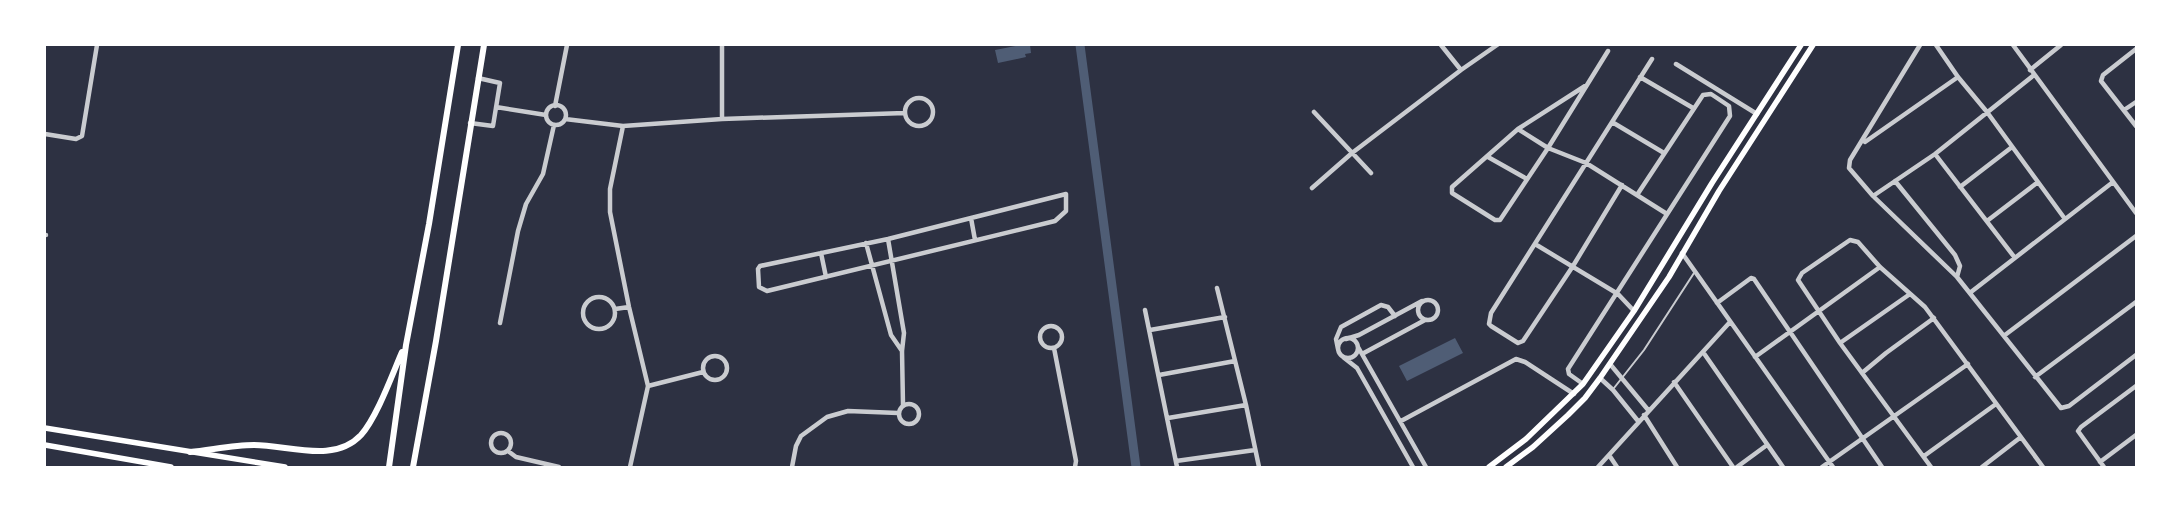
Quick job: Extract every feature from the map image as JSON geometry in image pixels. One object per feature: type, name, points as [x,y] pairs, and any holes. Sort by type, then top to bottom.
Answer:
[{"type":"main road","points":[[389,467],[406,345],[458,45]]},
{"type":"main road","points":[[413,467],[436,341],[484,45]]},
{"type":"main road","points":[[1489,467],[1526,439],[1584,384],[1634,311],[1712,183],[1801,45]]},
{"type":"main road","points":[[1506,467],[1533,447],[1585,398],[1600,378],[1668,277],[1719,191],[1813,45]]},
{"type":"main road","points":[[1796,53],[1804,59]]},
{"type":"main road","points":[[190,452],[254,445],[311,451],[336,450],[350,443],[361,434],[371,420],[406,345]]},
{"type":"main road","points":[[45,428],[285,467]]},
{"type":"main road","points":[[1526,439],[1533,447]]},
{"type":"main road","points":[[45,445],[171,467]]},
{"type":"street","points":[[45,134],[76,139],[80,138],[83,133],[97,45]]},
{"type":"street","points":[[555,106],[567,45]]},
{"type":"street","points":[[722,45],[722,118]]},
{"type":"street","points":[[1440,45],[1461,70]]},
{"type":"street","points":[[1312,188],[1352,153],[1497,45]]},
{"type":"street","points":[[1920,45],[1862,144],[1850,160],[1849,168],[1874,196],[1958,277],[2054,402],[2064,409],[2136,355]]},
{"type":"street","points":[[1936,45],[2065,219]]},
{"type":"street","points":[[2013,45],[2136,213]]},
{"type":"street","points":[[2030,70],[2061,45]]},
{"type":"street","points":[[2136,49],[2103,75],[2101,79],[2136,126]]},
{"type":"street","points":[[1585,86],[1518,129],[1452,187],[1451,190],[1455,195],[1494,220],[1497,221],[1501,218],[1548,148],[1608,51]]},
{"type":"street","points":[[1622,185],[1573,266],[1521,343],[1513,341],[1491,326],[1489,318],[1652,59]]},
{"type":"street","points":[[1676,64],[1757,114]]},
{"type":"street","points":[[1874,196],[1935,154],[2034,75]]},
{"type":"street","points":[[1640,77],[1693,108]]},
{"type":"street","points":[[1862,144],[1958,77]]},
{"type":"street","points":[[470,123],[493,126],[500,83],[478,78]]},
{"type":"street","points":[[1584,384],[1569,374],[1568,369],[1618,294],[1731,112],[1729,106],[1708,94],[1703,95],[1637,195]]},
{"type":"street","points":[[916,98],[929,102],[933,111],[930,120],[922,125],[913,124],[906,117],[905,113],[908,103],[916,98]]},
{"type":"street","points":[[2124,110],[2136,102]]},
{"type":"street","points":[[555,106],[564,110],[565,119],[561,123],[554,125],[548,121],[546,114],[549,108],[555,106]]},
{"type":"street","points":[[496,107],[546,114]]},
{"type":"street","points":[[1314,112],[1371,173]]},
{"type":"street","points":[[565,119],[623,126],[722,118],[905,113]]},
{"type":"street","points":[[1612,122],[1664,153]]},
{"type":"street","points":[[500,323],[518,231],[526,204],[543,174],[554,125]]},
{"type":"street","points":[[623,126],[610,189],[610,212],[629,307],[648,386],[630,467]]},
{"type":"street","points":[[1518,129],[1548,148],[1586,163],[1667,214]]},
{"type":"street","points":[[1960,187],[2012,147]]},
{"type":"street","points":[[1935,154],[2015,258]]},
{"type":"street","points":[[1488,157],[1527,178]]},
{"type":"street","points":[[1895,181],[1958,260],[1960,266],[1958,277]]},
{"type":"street","points":[[1987,221],[2038,182]]},
{"type":"street","points":[[1971,292],[2113,182]]},
{"type":"street","points":[[1066,194],[1066,211],[1055,221],[767,291],[759,287],[760,266],[888,239],[971,218],[1066,194]]},
{"type":"street","points":[[971,218],[975,240]]},
{"type":"street","points":[[2005,336],[2136,236]]},
{"type":"street","points":[[888,239],[904,333],[902,351],[903,405],[898,413],[900,420],[905,424],[913,424],[918,419],[919,412],[916,406],[910,403],[903,405]]},
{"type":"street","points":[[1931,467],[1840,343],[1798,280],[1802,273],[1850,240],[1858,242],[1880,267],[1934,318],[2043,467]]},
{"type":"street","points":[[866,243],[891,335],[902,351]]},
{"type":"street","points":[[1535,244],[1618,294],[1634,311]]},
{"type":"street","points":[[821,253],[826,277]]},
{"type":"street","points":[[1682,253],[1833,467]]},
{"type":"street","points":[[1755,356],[1880,267]]},
{"type":"street","points":[[1717,303],[1752,278],[1882,467]]},
{"type":"street","points":[[1217,288],[1246,405],[1259,467]]},
{"type":"street","points":[[1840,343],[1910,294]]},
{"type":"street","points":[[598,296],[609,300],[615,309],[614,319],[607,327],[602,329],[592,328],[583,316],[584,305],[598,296]]},
{"type":"street","points":[[1338,349],[1340,342],[1359,335],[1422,301],[1432,300],[1438,308],[1435,317],[1425,320],[1362,354]]},
{"type":"street","points":[[1422,301],[1417,310],[1425,320]]},
{"type":"street","points":[[2035,377],[2136,302]]},
{"type":"street","points":[[1395,316],[1388,307],[1381,305],[1341,327],[1336,339],[1338,349],[1343,357],[1357,368],[1413,467]]},
{"type":"street","points":[[615,309],[629,307]]},
{"type":"street","points":[[1145,310],[1177,464],[1255,450]]},
{"type":"street","points":[[1150,330],[1225,317]]},
{"type":"street","points":[[1862,373],[1886,352],[1934,318]]},
{"type":"street","points":[[1598,467],[1730,322]]},
{"type":"street","points":[[1047,326],[1058,327],[1062,334],[1062,341],[1054,348],[1046,347],[1040,339],[1041,331],[1047,326]]},
{"type":"street","points":[[1346,339],[1353,340],[1358,347],[1426,467]]},
{"type":"street","points":[[1343,357],[1352,357],[1358,347]]},
{"type":"street","points":[[1054,348],[1076,467]]},
{"type":"street","points":[[1703,352],[1782,467]]},
{"type":"street","points":[[711,357],[722,358],[726,365],[726,373],[720,380],[708,379],[703,372],[703,365],[711,357]]},
{"type":"street","points":[[1400,421],[1516,359],[1525,362],[1574,394]]},
{"type":"street","points":[[1159,375],[1235,361]]},
{"type":"street","points":[[1610,364],[1649,411]]},
{"type":"street","points":[[1822,467],[1968,364]]},
{"type":"street","points":[[648,386],[703,372]]},
{"type":"street","points":[[1600,378],[1613,390],[1638,421]]},
{"type":"street","points":[[1674,382],[1735,467],[1767,445]]},
{"type":"street","points":[[2104,467],[2080,434],[2080,427],[2136,386]]},
{"type":"street","points":[[1924,456],[1996,404]]},
{"type":"street","points":[[1168,418],[1246,405]]},
{"type":"street","points":[[792,467],[796,446],[801,436],[827,417],[848,411],[898,413]]},
{"type":"street","points":[[1644,415],[1677,467]]},
{"type":"street","points":[[508,451],[511,442],[509,436],[503,433],[496,434],[492,440],[493,449],[499,453],[508,451],[516,457],[559,467]]},
{"type":"street","points":[[1982,467],[2021,437]]},
{"type":"street","points":[[2100,462],[2135,438]]},
{"type":"street","points":[[1609,456],[1616,467]]},
{"type":"lane","points":[[1613,390],[1622,380],[1695,271]]},
{"type":"water","points":[[1030,45],[1031,53],[1025,54],[1026,57],[998,63],[995,50]]},
{"type":"water","points":[[1455,338],[1463,353],[1407,381],[1399,366]]},
{"type":"waterway","points":[[1080,45],[1136,467]]}]
